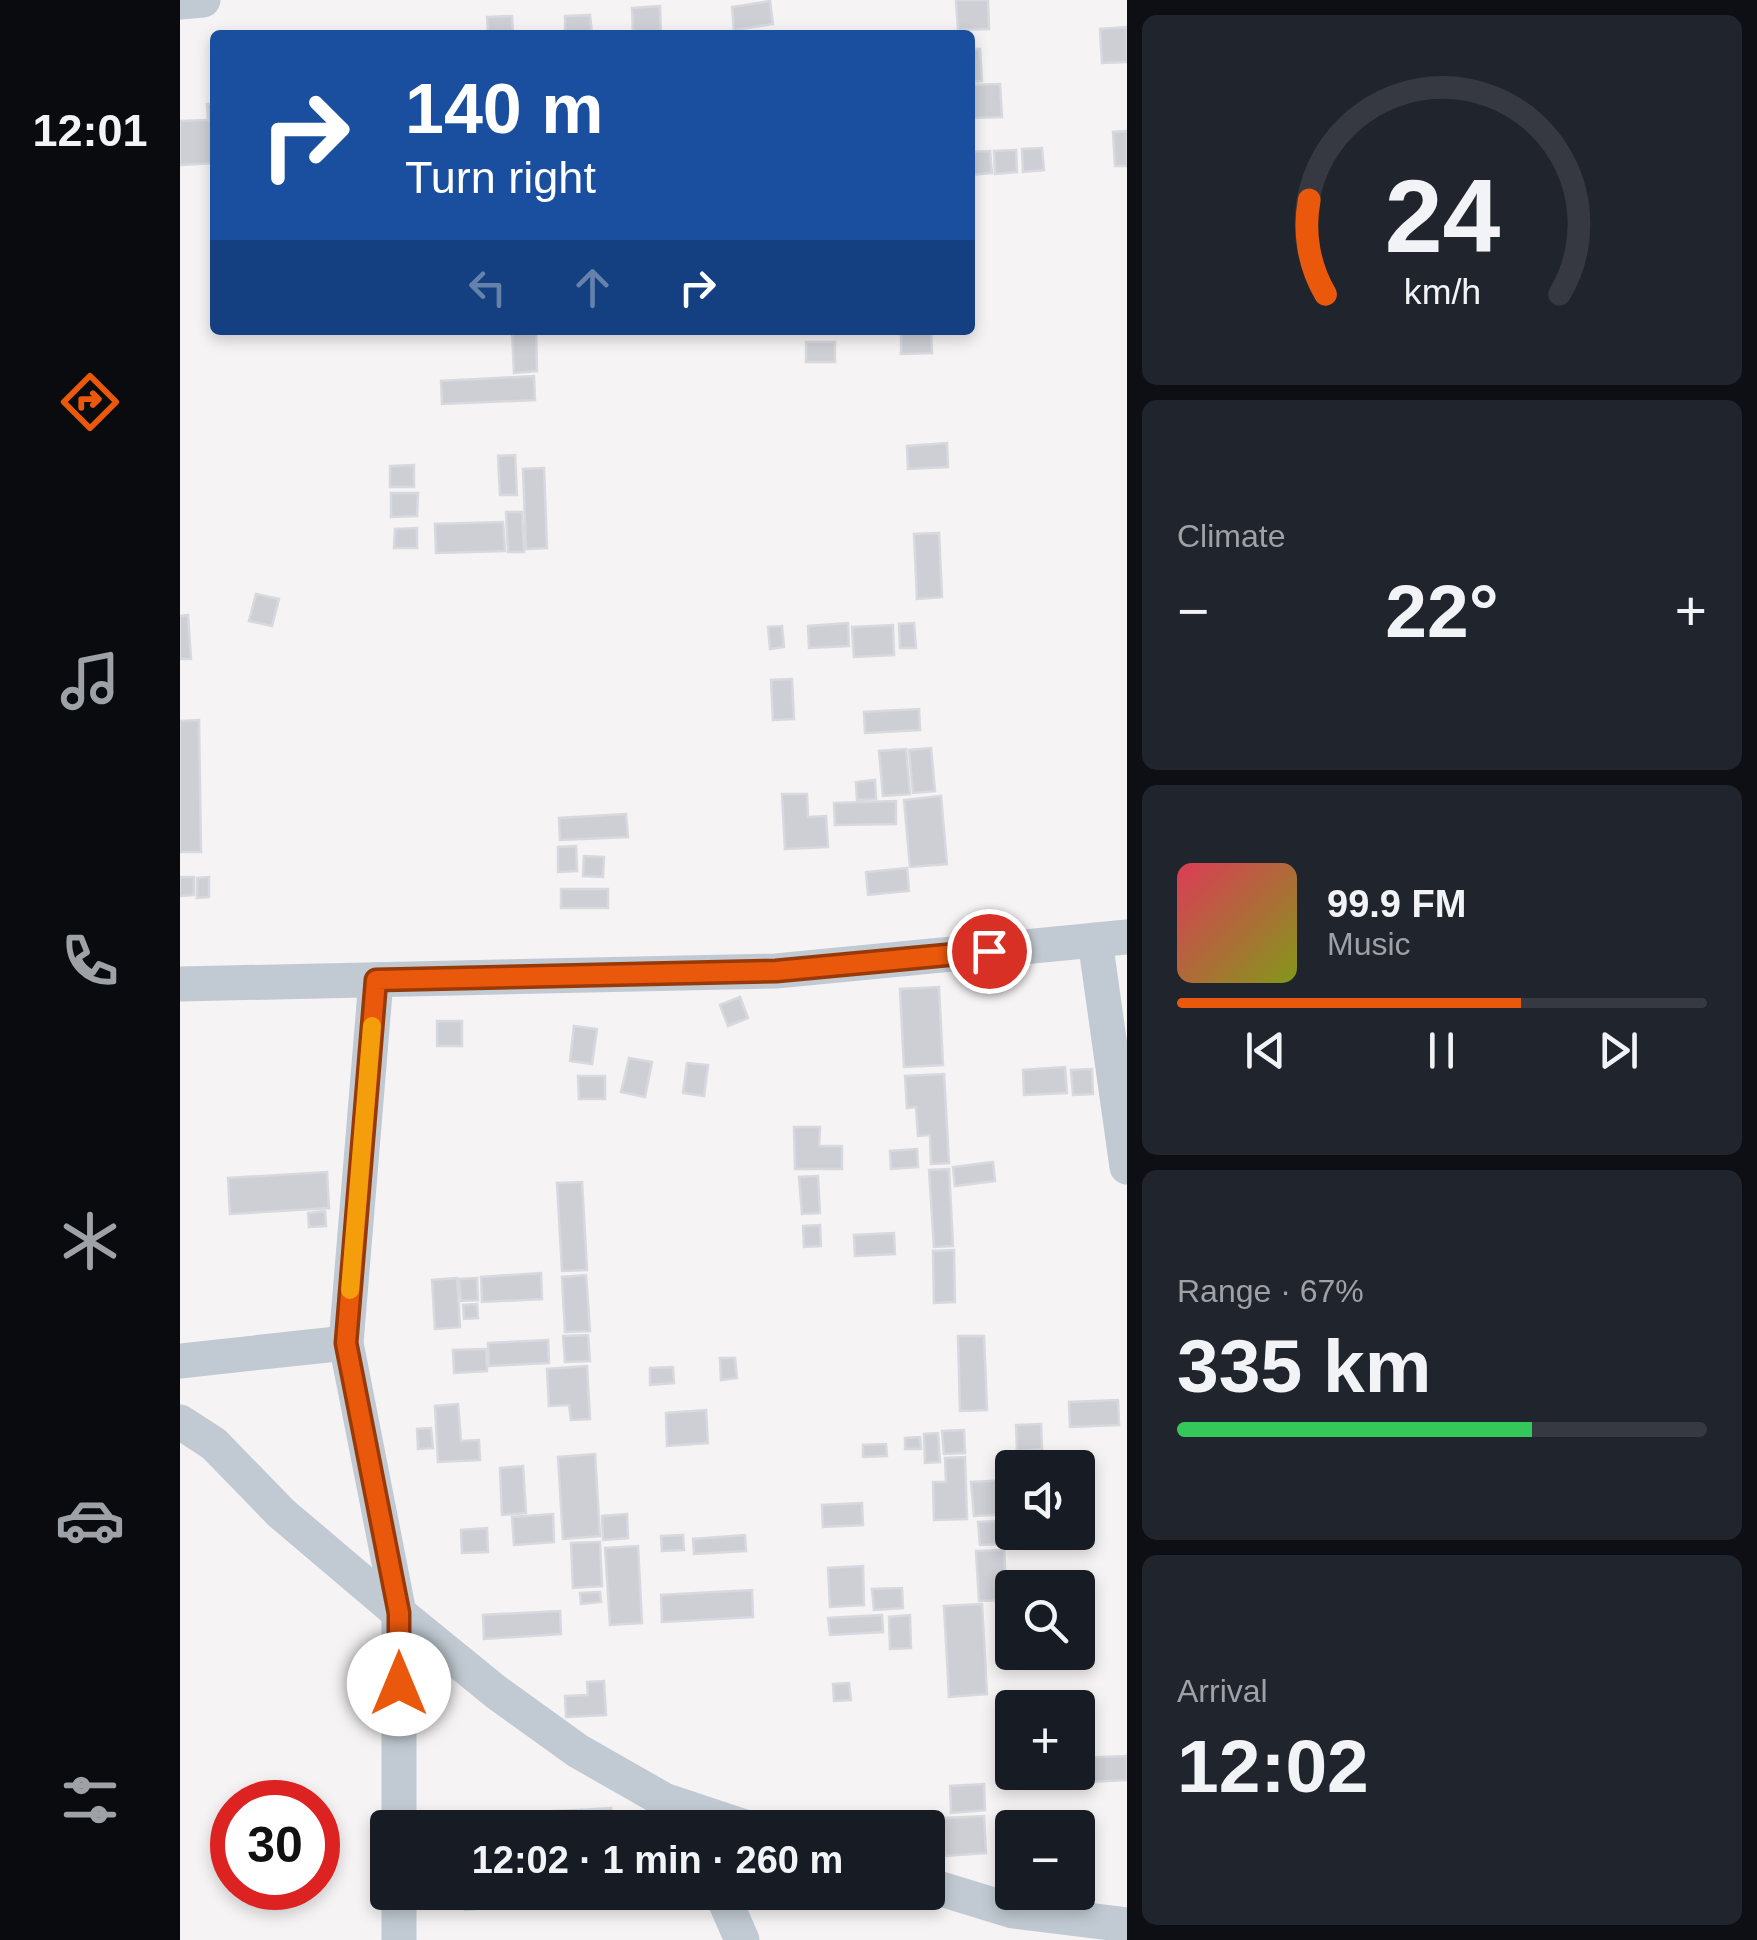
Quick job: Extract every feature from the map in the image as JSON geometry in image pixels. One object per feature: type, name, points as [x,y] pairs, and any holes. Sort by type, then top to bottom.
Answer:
[{"type":"street","points":[[180,2],[203,0]]},
{"type":"street","points":[[180,984],[776,971],[1111,939],[1127,1167]]},
{"type":"street","points":[[376,980],[346,1343],[399,1613],[399,1810]]},
{"type":"street","points":[[180,1360],[346,1343]]},
{"type":"street","points":[[180,1422],[214,1444],[281,1512],[496,1692],[667,1810]]},
{"type":"street","points":[[945,1890],[1013,1911],[1127,1924]]},
{"type":"street","points":[[399,1910],[399,1940]]},
{"type":"street","points":[[729,1910],[742,1940]]},
{"type":"building","points":[[956,0],[988,0],[989,29],[958,30]]},
{"type":"building","points":[[770,1],[773,24],[734,30],[732,7]]},
{"type":"building","points":[[660,6],[661,30],[633,30],[632,8]]},
{"type":"building","points":[[590,15],[592,30],[565,30],[565,16]]},
{"type":"building","points":[[512,16],[513,30],[488,30],[487,17]]},
{"type":"building","points":[[1127,27],[1127,62],[1102,63],[1100,29]]},
{"type":"building","points":[[975,49],[980,49],[982,81],[975,82]]},
{"type":"building","points":[[1000,84],[1002,117],[975,118],[975,85]]},
{"type":"building","points":[[210,104],[210,163],[180,165],[180,121],[208,120]]},
{"type":"building","points":[[1127,131],[1127,166],[1115,166],[1113,132]]},
{"type":"building","points":[[1042,148],[1044,170],[1023,172],[1022,149]]},
{"type":"building","points":[[1016,150],[1017,172],[995,174],[994,151]]},
{"type":"building","points":[[990,151],[992,173],[975,175],[975,152]]},
{"type":"building","points":[[512,335],[536,335],[537,371],[514,373]]},
{"type":"building","points":[[901,335],[931,335],[932,353],[901,354]]},
{"type":"building","points":[[806,342],[835,342],[835,362],[806,362]]},
{"type":"building","points":[[534,376],[535,400],[442,404],[441,381]]},
{"type":"building","points":[[947,443],[948,467],[908,469],[907,446]]},
{"type":"building","points":[[515,455],[517,495],[500,495],[498,456]]},
{"type":"building","points":[[414,465],[414,487],[390,487],[390,466]]},
{"type":"building","points":[[544,468],[547,548],[526,549],[523,469]]},
{"type":"building","points":[[391,493],[418,493],[417,516],[391,517]]},
{"type":"building","points":[[506,512],[522,512],[524,552],[508,552]]},
{"type":"building","points":[[503,522],[505,551],[436,553],[435,524]]},
{"type":"building","points":[[417,528],[417,548],[394,548],[395,529]]},
{"type":"building","points":[[939,533],[942,597],[917,599],[914,534]]},
{"type":"building","points":[[256,594],[279,599],[272,626],[249,621]]},
{"type":"building","points":[[188,615],[191,659],[180,659],[180,616]]},
{"type":"building","points":[[848,623],[849,646],[809,648],[808,626]]},
{"type":"building","points":[[914,623],[916,648],[900,648],[899,624]]},
{"type":"building","points":[[893,625],[894,655],[854,657],[852,627]]},
{"type":"building","points":[[782,626],[784,647],[770,649],[768,627]]},
{"type":"building","points":[[792,679],[794,719],[773,720],[771,680]]},
{"type":"building","points":[[919,709],[920,730],[865,733],[864,712]]},
{"type":"building","points":[[199,720],[201,852],[180,852],[180,721]]},
{"type":"building","points":[[931,748],[935,791],[913,793],[909,750]]},
{"type":"building","points":[[906,749],[910,794],[883,796],[879,751]]},
{"type":"building","points":[[875,780],[876,799],[857,800],[856,782]]},
{"type":"building","points":[[782,794],[807,794],[808,817],[826,816],[828,847],[785,849]]},
{"type":"building","points":[[941,796],[947,864],[910,867],[904,800]]},
{"type":"building","points":[[896,801],[896,824],[835,825],[834,803]]},
{"type":"building","points":[[626,814],[628,837],[560,840],[559,818]]},
{"type":"building","points":[[576,846],[577,871],[558,872],[558,847]]},
{"type":"building","points":[[584,856],[604,857],[603,877],[583,876]]},
{"type":"building","points":[[907,868],[909,891],[868,895],[866,872]]},
{"type":"building","points":[[180,877],[194,877],[194,895],[180,896]]},
{"type":"building","points":[[209,877],[209,897],[197,898],[197,878]]},
{"type":"building","points":[[561,889],[608,889],[608,908],[561,908]]},
{"type":"building","points":[[939,987],[943,1065],[904,1067],[900,989]]},
{"type":"building","points":[[740,997],[748,1018],[728,1026],[720,1005]]},
{"type":"building","points":[[437,1021],[462,1021],[462,1046],[437,1046]]},
{"type":"building","points":[[574,1026],[597,1029],[592,1064],[570,1061]]},
{"type":"building","points":[[629,1058],[652,1062],[645,1097],[621,1092]]},
{"type":"building","points":[[687,1063],[708,1065],[704,1096],[683,1093]]},
{"type":"building","points":[[1065,1067],[1067,1093],[1024,1095],[1023,1070]]},
{"type":"building","points":[[1092,1069],[1093,1094],[1073,1095],[1071,1070]]},
{"type":"building","points":[[944,1074],[949,1163],[931,1164],[930,1135],[918,1136],[916,1107],[907,1108],[905,1076]]},
{"type":"building","points":[[578,1076],[605,1076],[605,1099],[579,1099]]},
{"type":"building","points":[[794,1127],[820,1127],[819,1146],[842,1146],[842,1169],[795,1169]]},
{"type":"building","points":[[917,1149],[918,1167],[891,1169],[890,1151]]},
{"type":"building","points":[[993,1162],[995,1181],[955,1186],[953,1167]]},
{"type":"building","points":[[949,1169],[953,1246],[934,1247],[929,1170]]},
{"type":"building","points":[[327,1172],[329,1208],[230,1214],[228,1178]]},
{"type":"building","points":[[818,1176],[820,1213],[802,1214],[799,1177]]},
{"type":"building","points":[[582,1182],[587,1270],[562,1271],[557,1183]]},
{"type":"building","points":[[325,1211],[326,1226],[309,1227],[308,1213]]},
{"type":"building","points":[[820,1225],[821,1246],[804,1247],[803,1226]]},
{"type":"building","points":[[894,1233],[895,1254],[855,1256],[854,1235]]},
{"type":"building","points":[[954,1250],[955,1302],[934,1303],[933,1251]]},
{"type":"building","points":[[541,1273],[542,1299],[482,1302],[481,1277]]},
{"type":"building","points":[[586,1275],[590,1331],[565,1332],[562,1277]]},
{"type":"building","points":[[457,1278],[460,1327],[435,1329],[432,1280]]},
{"type":"building","points":[[477,1278],[478,1300],[461,1301],[459,1279]]},
{"type":"building","points":[[477,1304],[478,1318],[464,1319],[463,1305]]},
{"type":"building","points":[[588,1335],[590,1361],[565,1362],[563,1336]]},
{"type":"building","points":[[958,1336],[984,1336],[987,1410],[960,1411]]},
{"type":"building","points":[[548,1340],[549,1363],[489,1366],[488,1343]]},
{"type":"building","points":[[486,1349],[487,1371],[454,1373],[453,1350]]},
{"type":"building","points":[[720,1358],[735,1358],[737,1378],[721,1380]]},
{"type":"building","points":[[587,1366],[590,1419],[571,1420],[569,1405],[549,1406],[547,1369]]},
{"type":"building","points":[[673,1367],[674,1383],[650,1385],[650,1368]]},
{"type":"building","points":[[1118,1400],[1119,1425],[1070,1427],[1069,1402]]},
{"type":"building","points":[[458,1404],[461,1441],[479,1440],[480,1460],[438,1462],[435,1406]]},
{"type":"building","points":[[706,1410],[708,1443],[667,1446],[666,1413]]},
{"type":"building","points":[[1041,1424],[1042,1449],[1017,1450],[1016,1425]]},
{"type":"building","points":[[431,1428],[433,1448],[418,1449],[417,1429]]},
{"type":"building","points":[[964,1430],[965,1453],[944,1454],[942,1431]]},
{"type":"building","points":[[938,1433],[940,1462],[925,1463],[924,1434]]},
{"type":"building","points":[[920,1437],[921,1449],[905,1449],[905,1438]]},
{"type":"building","points":[[886,1444],[887,1456],[863,1457],[863,1445]]},
{"type":"building","points":[[595,1454],[600,1536],[563,1539],[558,1457]]},
{"type":"building","points":[[965,1457],[967,1519],[934,1520],[933,1482],[946,1482],[945,1458]]},
{"type":"building","points":[[523,1466],[526,1513],[502,1515],[500,1468]]},
{"type":"building","points":[[995,1481],[995,1515],[974,1516],[971,1482]]},
{"type":"building","points":[[862,1503],[863,1525],[823,1527],[822,1505]]},
{"type":"building","points":[[553,1514],[554,1542],[514,1545],[512,1517]]},
{"type":"building","points":[[627,1514],[628,1538],[603,1540],[602,1516]]},
{"type":"building","points":[[995,1521],[995,1544],[980,1545],[978,1522]]},
{"type":"building","points":[[487,1528],[488,1552],[462,1553],[461,1530]]},
{"type":"building","points":[[683,1535],[684,1550],[662,1551],[661,1536]]},
{"type":"building","points":[[745,1535],[746,1551],[694,1554],[693,1539]]},
{"type":"building","points":[[600,1542],[602,1586],[573,1588],[571,1543]]},
{"type":"building","points":[[638,1546],[642,1623],[610,1625],[605,1548]]},
{"type":"building","points":[[1004,1550],[1005,1570],[995,1570],[995,1600],[979,1601],[976,1551]]},
{"type":"building","points":[[863,1566],[864,1605],[830,1607],[828,1568]]},
{"type":"building","points":[[902,1588],[903,1608],[874,1610],[872,1589]]},
{"type":"building","points":[[752,1590],[753,1617],[662,1622],[661,1595]]},
{"type":"building","points":[[600,1592],[601,1602],[581,1604],[580,1593]]},
{"type":"building","points":[[982,1604],[987,1694],[949,1697],[944,1606]]},
{"type":"building","points":[[560,1611],[561,1634],[484,1639],[483,1615]]},
{"type":"building","points":[[882,1615],[883,1632],[830,1635],[828,1618]]},
{"type":"building","points":[[910,1615],[911,1648],[890,1649],[889,1617]]},
{"type":"building","points":[[604,1681],[606,1715],[566,1717],[565,1696],[588,1695],[587,1682]]},
{"type":"building","points":[[849,1683],[851,1700],[834,1701],[833,1684]]},
{"type":"building","points":[[1127,1756],[1127,1780],[1095,1782],[1095,1757]]},
{"type":"building","points":[[984,1784],[985,1810],[951,1813],[950,1786]]},
{"type":"building","points":[[984,1816],[986,1853],[945,1856],[945,1818]]},
{"type":"slow traffic","points":[[350,1290],[372,1026]]},
{"type":"route","points":[[399,1684],[399,1613],[346,1343],[376,980],[776,971],[989,951]]}]
